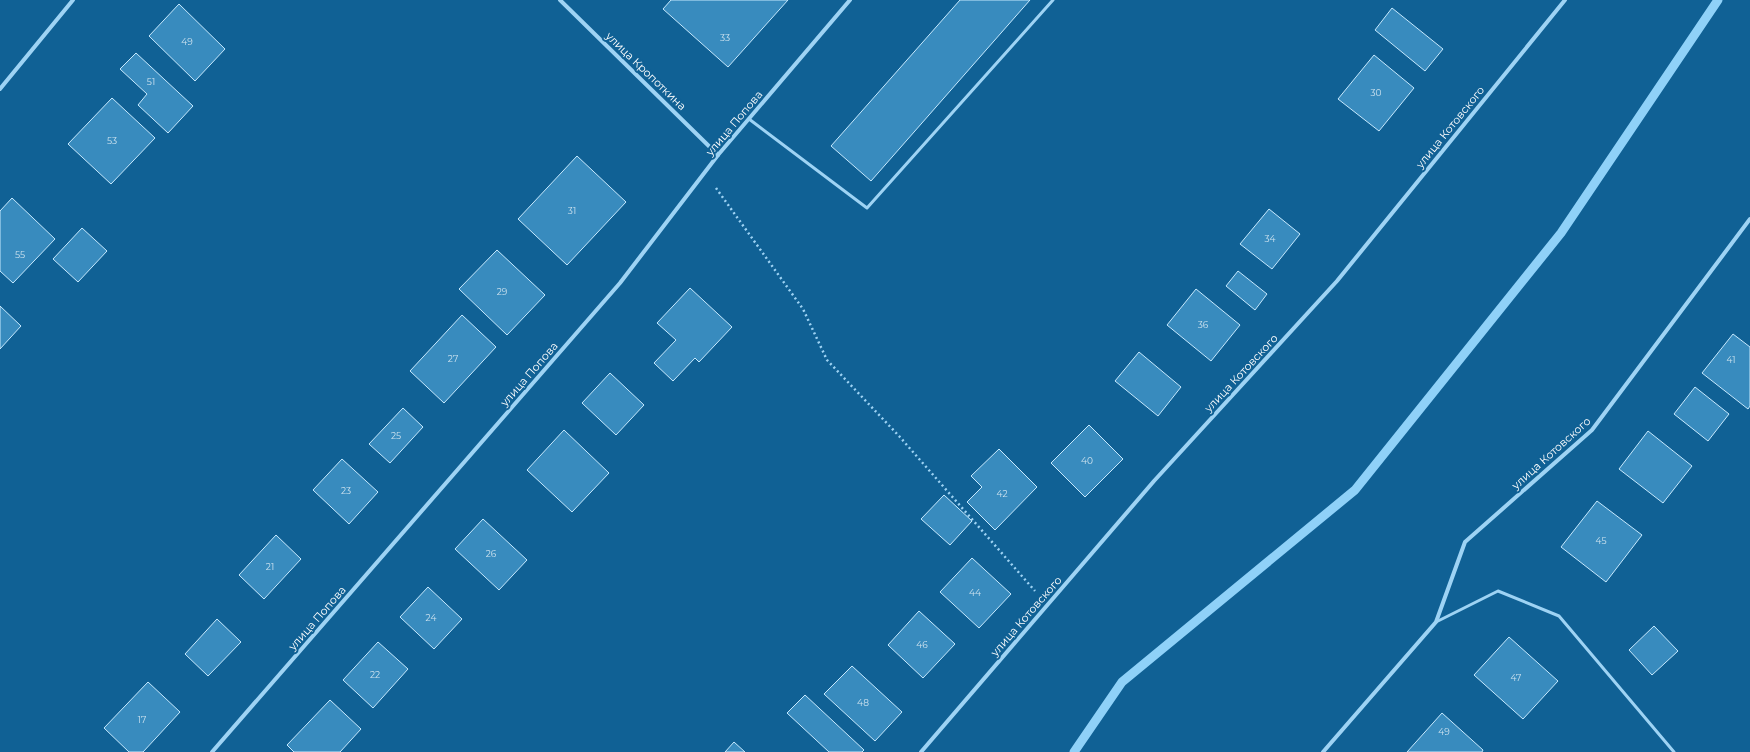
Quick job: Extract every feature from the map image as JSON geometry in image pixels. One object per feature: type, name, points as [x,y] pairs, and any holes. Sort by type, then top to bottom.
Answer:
[{"type":"street","points":[[0,89],[73,0]]},
{"type":"street","name":"улица Кропоткина","points":[[560,0],[718,155]]},
{"type":"street","name":"улица Попова","points":[[212,752],[620,283],[718,155],[850,0]]},
{"type":"street","name":"улица Котовского","points":[[921,752],[1154,481],[1337,281],[1565,0]]},
{"type":"street","name":"улица Котовского","points":[[1323,752],[1436,622],[1465,542],[1592,430],[1750,219]]},
{"type":"lane","points":[[749,119],[867,208],[1053,0]]},
{"type":"lane","points":[[1436,622],[1498,591],[1559,616],[1674,752]]},
{"type":"path","points":[[705,173],[802,309],[827,360],[899,436],[1048,605]]},
{"type":"building","points":[[671,0],[788,0],[728,67],[663,9]]},
{"type":"building","points":[[960,0],[1030,0],[871,181],[831,146]]},
{"type":"building","points":[[179,4],[225,49],[195,81],[149,36]]},
{"type":"building","points":[[1392,8],[1443,49],[1425,71],[1375,30]]},
{"type":"building","points":[[136,53],[193,106],[168,133],[138,105],[147,94],[120,69]]},
{"type":"building","points":[[1374,55],[1414,88],[1379,131],[1338,99]]},
{"type":"building","points":[[112,98],[155,138],[111,184],[68,144]]},
{"type":"building","points":[[577,156],[626,202],[567,265],[518,219]]},
{"type":"building","points":[[12,198],[55,239],[13,283],[0,271],[0,211]]},
{"type":"building","points":[[1269,209],[1300,234],[1272,269],[1240,244]]},
{"type":"building","points":[[82,228],[107,251],[78,282],[53,259]]},
{"type":"building","points":[[497,250],[545,295],[507,335],[459,289]]},
{"type":"building","points":[[1238,271],[1267,294],[1255,310],[1226,286]]},
{"type":"building","points":[[690,288],[732,327],[699,362],[695,358],[673,381],[654,363],[676,340],[657,323]]},
{"type":"building","points":[[1196,289],[1240,325],[1211,361],[1167,325]]},
{"type":"building","points":[[0,306],[21,326],[0,349]]},
{"type":"building","points":[[462,315],[496,347],[444,403],[410,371]]},
{"type":"building","points":[[1733,334],[1750,347],[1750,406],[1748,409],[1702,373]]},
{"type":"building","points":[[1139,352],[1181,387],[1158,416],[1115,381]]},
{"type":"building","points":[[610,373],[644,405],[616,435],[582,403]]},
{"type":"building","points":[[1695,387],[1729,414],[1708,441],[1674,414]]},
{"type":"building","points":[[403,408],[423,427],[390,463],[369,444]]},
{"type":"building","points":[[1089,425],[1123,459],[1085,497],[1051,463]]},
{"type":"building","points":[[564,430],[609,473],[572,512],[527,470]]},
{"type":"building","points":[[1648,431],[1692,466],[1663,503],[1619,469]]},
{"type":"building","points":[[999,449],[1037,487],[995,530],[967,502],[982,487],[971,476]]},
{"type":"building","points":[[342,459],[378,492],[349,524],[313,490]]},
{"type":"building","points":[[944,495],[972,521],[950,545],[921,519]]},
{"type":"building","points":[[1597,501],[1642,535],[1606,582],[1561,547]]},
{"type":"building","points":[[483,519],[527,560],[499,590],[455,549]]},
{"type":"building","points":[[276,535],[301,559],[264,599],[239,575]]},
{"type":"building","points":[[972,558],[1011,594],[979,628],[940,592]]},
{"type":"building","points":[[428,587],[462,619],[434,649],[400,617]]},
{"type":"building","points":[[919,611],[955,644],[923,678],[888,645]]},
{"type":"building","points":[[217,619],[241,642],[208,676],[185,654]]},
{"type":"building","points":[[1654,626],[1678,651],[1652,675],[1629,650]]},
{"type":"building","points":[[1509,637],[1558,681],[1523,719],[1474,675]]},
{"type":"building","points":[[378,642],[408,669],[373,708],[343,680]]},
{"type":"building","points":[[852,666],[902,712],[875,741],[824,694]]},
{"type":"building","points":[[148,682],[180,712],[143,752],[129,752],[104,728]]},
{"type":"building","points":[[805,695],[864,750],[862,752],[829,752],[787,713]]},
{"type":"building","points":[[330,700],[361,729],[340,752],[294,752],[287,745]]},
{"type":"building","points":[[1442,713],[1483,750],[1482,752],[1407,752]]},
{"type":"building","points":[[734,742],[745,752],[725,752]]},
{"type":"waterway","points":[[1074,752],[1122,682],[1355,490],[1561,233],[1718,0]]}]
